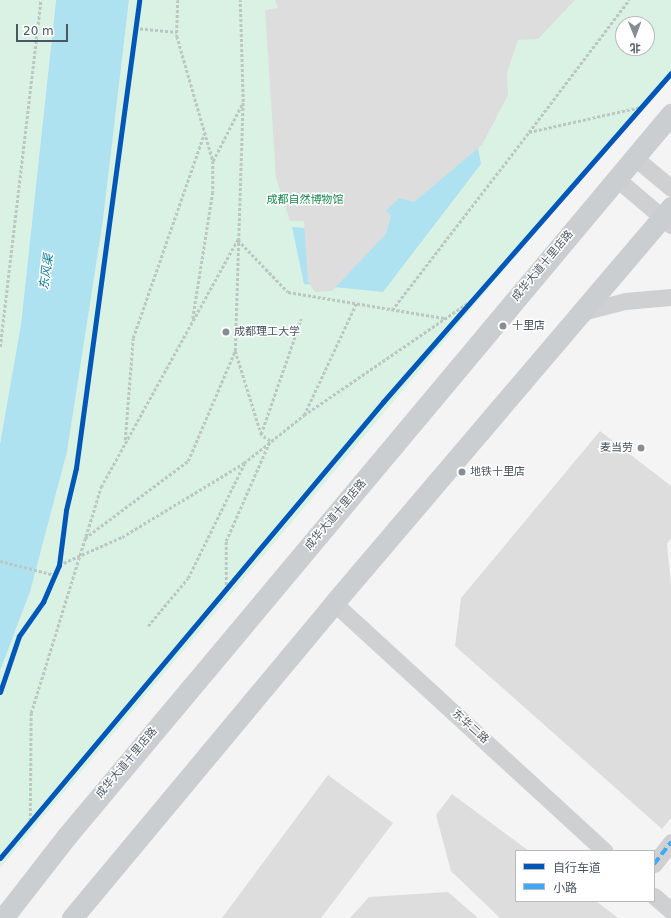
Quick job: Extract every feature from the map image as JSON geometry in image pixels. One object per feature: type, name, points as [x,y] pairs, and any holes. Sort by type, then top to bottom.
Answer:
[{"type":"main road","name":"成华大道十里店路","points":[[3,918],[71,830],[671,114]]},
{"type":"main road","points":[[72,918],[334,603],[582,312],[668,216]]},
{"type":"street","points":[[635,158],[671,188]]},
{"type":"street","points":[[617,179],[668,216]]},
{"type":"street","points":[[582,312],[625,301],[671,298]]},
{"type":"street","name":"东华二路","points":[[334,603],[604,850]]},
{"type":"street","points":[[655,863],[671,842]]},
{"type":"street","points":[[655,897],[671,911]]},
{"type":"path","points":[[0,347],[40,0]]},
{"type":"path","points":[[178,0],[177,32],[204,134],[213,161],[213,192],[193,320]]},
{"type":"path","points":[[240,0],[243,102],[235,351],[261,435],[270,441]]},
{"type":"path","points":[[392,310],[628,0]]},
{"type":"path","points":[[134,36],[136,21]]},
{"type":"path","points":[[135,28],[177,32]]},
{"type":"path","points":[[632,118],[646,101]]},
{"type":"path","points":[[213,161],[243,102]]},
{"type":"path","points":[[529,132],[641,107]]},
{"type":"path","points":[[125,443],[133,338],[204,134]]},
{"type":"path","points":[[238,239],[288,292],[444,318]]},
{"type":"path","points":[[28,823],[31,713],[101,487],[238,239]]},
{"type":"path","points":[[451,324],[477,294]]},
{"type":"path","points":[[61,564],[122,537],[244,463],[304,415],[472,300]]},
{"type":"path","points":[[304,415],[356,304]]},
{"type":"path","points":[[261,435],[301,319]]},
{"type":"path","points":[[85,539],[188,461],[235,351]]},
{"type":"path","points":[[226,590],[226,541],[270,441]]},
{"type":"path","points":[[148,626],[188,578],[244,463]]},
{"type":"path","points":[[52,582],[61,564],[60,557]]},
{"type":"path","points":[[0,561],[55,575]]},
{"type":"path","points":[[222,596],[231,584]]},
{"type":"path","points":[[28,823],[40,808]]},
{"type":"green space","points":[[0,0],[56,0],[21,324],[0,444]]},
{"type":"green space","name":"成都自然博物馆","points":[[129,0],[671,0],[671,72],[0,868],[0,671],[30,592],[67,452],[103,220]]},
{"type":"water","name":"东风渠","points":[[56,0],[129,0],[103,220],[67,452],[30,592],[0,671],[0,444],[21,324]]},
{"type":"water","points":[[452,138],[478,148],[481,164],[383,292],[304,284],[292,227],[362,233]]},
{"type":"building","name":"成都自然博物馆","points":[[275,0],[575,0],[538,39],[518,40],[507,73],[508,95],[482,145],[414,202],[399,198],[386,211],[391,216],[386,234],[332,291],[315,292],[308,282],[304,221],[290,221],[276,178],[265,10],[278,8]]},
{"type":"building","points":[[600,431],[671,486],[671,538],[667,544],[671,585],[671,818],[662,829],[455,646],[461,598]]},
{"type":"building","points":[[328,775],[393,823],[321,918],[222,918]]},
{"type":"building","points":[[452,794],[528,850],[515,850],[515,902],[597,902],[618,918],[500,918],[451,871],[436,815]]},
{"type":"building","points":[[448,892],[478,918],[350,918],[369,897]]},
{"type":"marked path","points":[[655,863],[671,842]]},
{"type":"cycle path","points":[[0,692],[19,636],[43,602],[59,565],[66,510],[76,468],[139,0]]},
{"type":"cycle path","points":[[0,858],[383,402],[671,73]]},
{"type":"place","name":"十里店","points":[[503,326]]},
{"type":"place","name":"成都理工大学","points":[[226,332]]},
{"type":"place","name":"麦当劳","points":[[641,448]]},
{"type":"place","name":"地铁十里店","points":[[462,472]]}]
